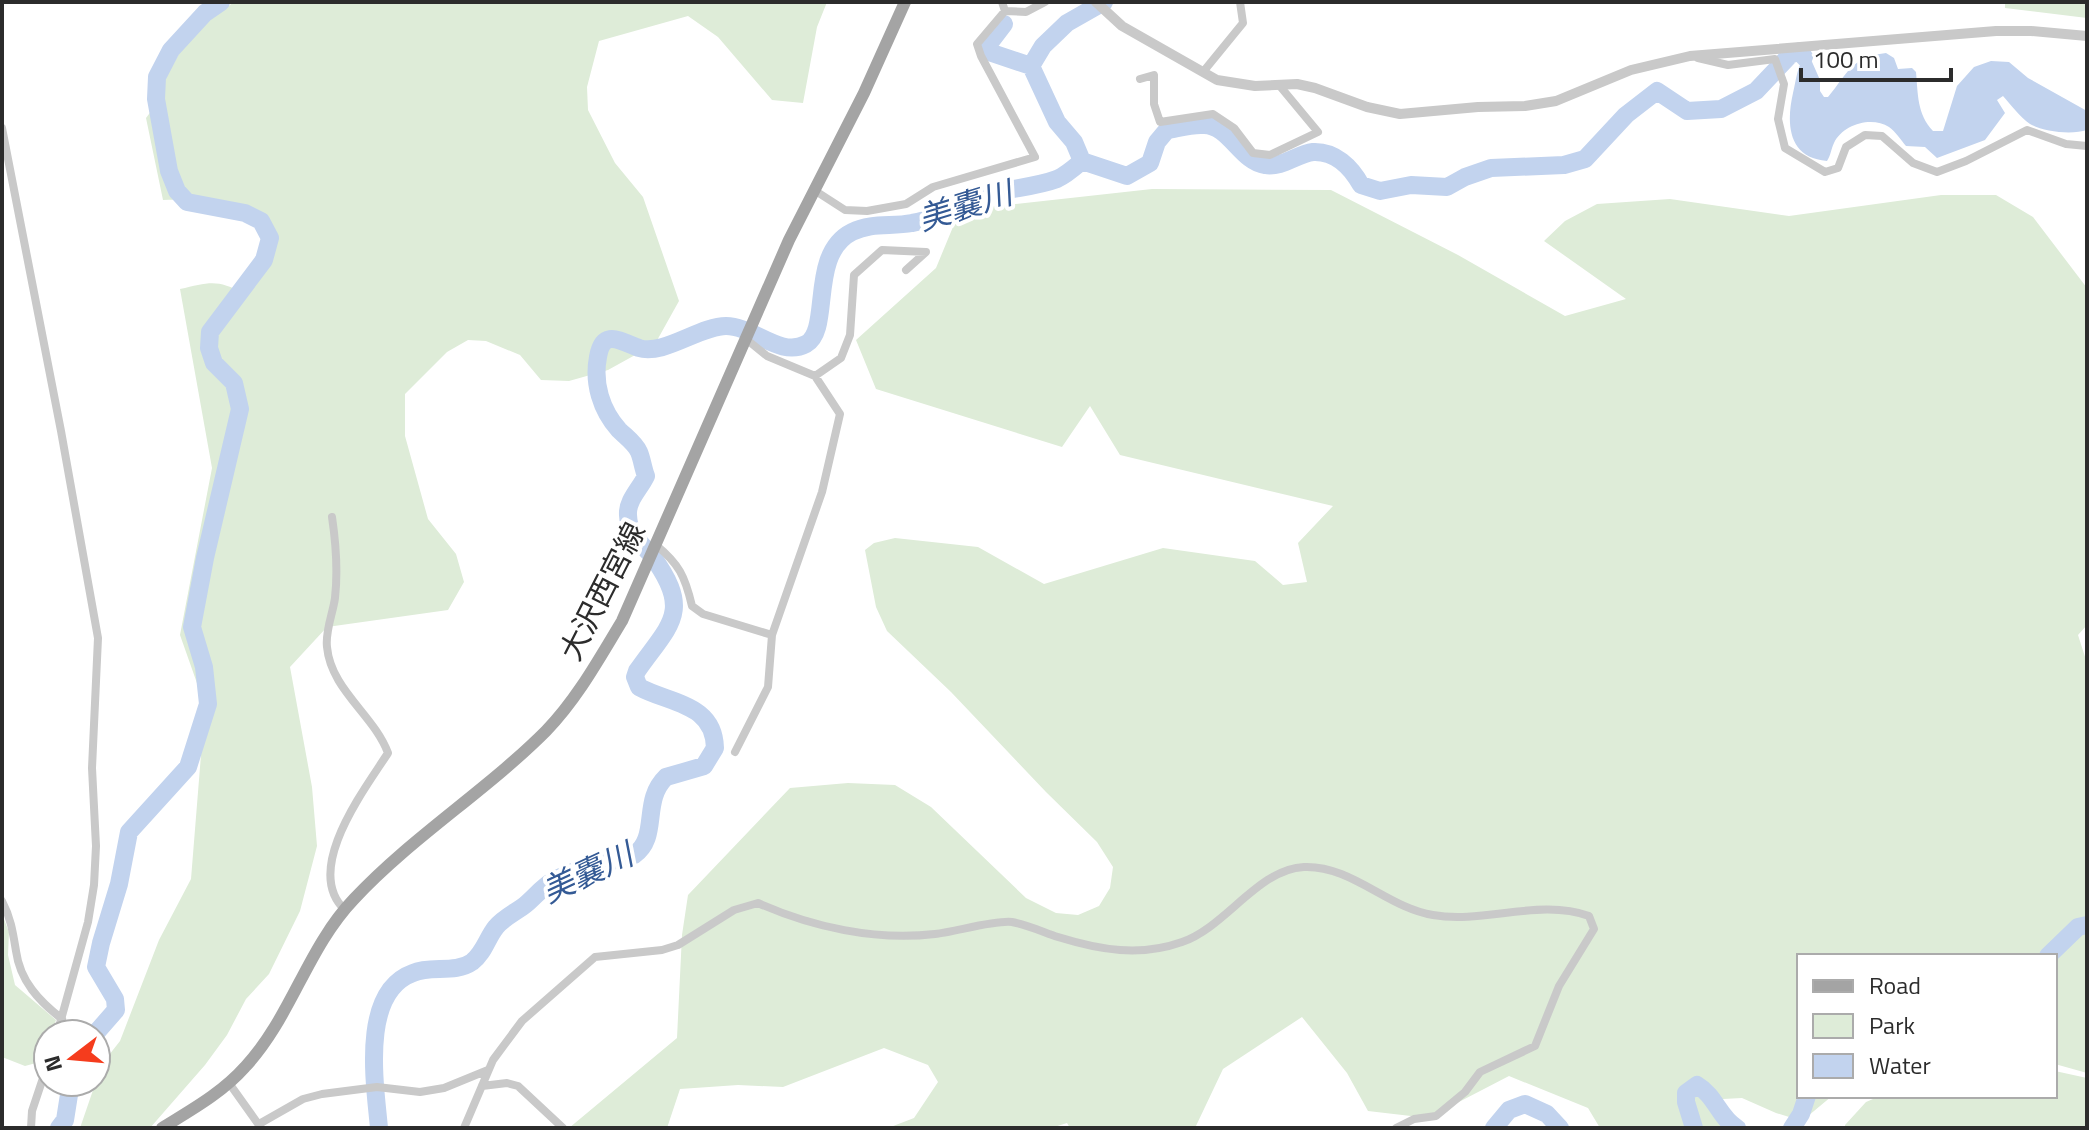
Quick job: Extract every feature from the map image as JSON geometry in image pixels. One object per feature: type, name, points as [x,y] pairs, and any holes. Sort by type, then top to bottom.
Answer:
[{"type":"main road","name":"大沢西宮線","points":[[162,1128],[229,1083],[246,1067],[266,1041],[319,947],[345,910],[392,862],[505,769],[549,728],[588,678],[622,621],[753,323],[905,2]]},
{"type":"street","points":[[814,190],[845,210],[867,211],[906,204],[933,187],[1035,157],[977,44],[1004,6],[1026,12],[1045,2]]},
{"type":"street","points":[[1096,2],[1122,26],[1217,80],[1255,86],[1297,84],[1390,113],[1525,106],[1556,101],[1631,70],[1690,56],[1738,50],[1996,31],[2087,36]]},
{"type":"street","points":[[1203,72],[1243,23],[1240,2]]},
{"type":"street","points":[[1690,56],[1728,65],[1775,59],[1784,84],[1778,119],[1785,148],[1825,172],[1838,168],[1846,147],[1865,135],[1882,136],[1913,163],[1937,172],[2027,130],[2066,144],[2087,146]]},
{"type":"street","points":[[1140,79],[1154,75],[1154,104],[1160,122],[1213,114],[1234,128],[1253,153],[1270,155],[1318,132],[1279,85]]},
{"type":"street","points":[[2,128],[98,638],[92,768],[96,846],[94,885],[88,922],[62,1018]]},
{"type":"street","points":[[815,376],[841,358],[850,335],[854,275],[882,250],[926,252],[906,270]]},
{"type":"street","points":[[735,752],[768,687],[772,635],[822,492],[840,414],[815,376],[767,356],[747,337]]},
{"type":"street","points":[[332,517],[337,571],[326,645],[334,672],[384,741],[388,753],[335,840],[331,883],[337,903],[345,910]]},
{"type":"street","points":[[655,546],[675,561],[687,582],[692,606],[703,614],[772,635]]},
{"type":"street","points":[[464,1128],[489,1069],[522,1021],[595,957],[662,950],[678,945],[734,910],[758,903],[794,918],[843,929],[926,935],[1010,922],[1113,951],[1147,951],[1197,936],[1272,875],[1303,867],[1329,871],[1410,908],[1433,915],[1540,910],[1577,911],[1589,916],[1594,929],[1559,986],[1535,1046],[1495,1062],[1480,1072],[1465,1092],[1436,1116],[1414,1119],[1396,1128]]},
{"type":"street","points":[[2,901],[8,912],[16,953],[27,986],[61,1018]]},
{"type":"street","points":[[229,1083],[260,1126],[303,1099],[377,1087],[414,1091],[444,1088],[489,1069]]},
{"type":"street","points":[[482,1086],[507,1083],[518,1086],[563,1128]]},
{"type":"street","points":[[31,1128],[36,1098]]},
{"type":"green space","points":[[234,2],[827,2],[817,27],[803,103],[772,100],[718,37],[688,16],[599,41],[587,87],[588,110],[615,163],[643,197],[679,301],[655,344],[608,370],[569,381],[541,380],[520,355],[486,341],[468,340],[447,352],[405,394],[405,436],[428,519],[456,554],[464,582],[448,610],[327,627],[290,667],[312,787],[317,846],[300,911],[269,974],[246,999],[227,1035],[150,1128],[80,1128],[90,1098],[112,1098],[112,1051],[120,1041],[159,940],[191,879],[203,730],[198,686],[180,635],[212,468],[180,289],[212,283],[244,294],[265,267],[275,239],[262,217],[241,207],[201,201],[163,200],[146,118],[161,98],[163,83],[182,48],[203,25]]},
{"type":"green space","points":[[2005,2],[2087,2],[2087,18],[2005,8]]},
{"type":"green space","points":[[1152,189],[1331,190],[1458,255],[1565,316],[1626,299],[1544,241],[1565,221],[1597,204],[1670,199],[1789,216],[1941,195],[1996,195],[2033,217],[2087,288],[2087,625],[2078,635],[2087,663],[2087,1073],[2057,1065],[2057,954],[1797,954],[1797,1098],[1830,1098],[1802,1121],[1742,1098],[1723,1099],[1724,1128],[1600,1128],[1588,1108],[1509,1076],[1428,1118],[1368,1111],[1347,1073],[1302,1017],[1223,1069],[1195,1128],[1070,1128],[1067,1123],[1051,1128],[888,1128],[914,1118],[938,1082],[928,1065],[884,1048],[783,1087],[738,1085],[680,1089],[667,1128],[569,1128],[677,1038],[682,935],[688,895],[790,788],[848,783],[895,785],[931,807],[1026,898],[1056,913],[1078,915],[1099,906],[1110,888],[1113,867],[1097,842],[887,631],[876,607],[865,550],[874,543],[895,538],[978,547],[1044,584],[1163,548],[1255,561],[1283,585],[1307,582],[1298,543],[1333,506],[1120,455],[1090,406],[1062,447],[876,389],[856,340],[936,268],[960,210]]},
{"type":"green space","points":[[2,914],[9,932],[8,955],[15,985],[54,1018],[32,1018],[32,1064],[25,1066],[2,1057]]},
{"type":"green space","points":[[2057,1071],[2087,1078],[2087,1128],[1845,1128],[1866,1102],[1875,1098],[2057,1098]]},
{"type":"water","points":[[1886,53],[1894,58],[1898,69],[1912,68],[1916,72],[1921,111],[1933,131],[1943,131],[1957,86],[1974,67],[1991,61],[2009,62],[2028,78],[2087,111],[2087,130],[2066,132],[2036,127],[2003,96],[1997,100],[2005,113],[1985,140],[1937,158],[1925,147],[1906,146],[1889,127],[1874,122],[1858,124],[1844,131],[1834,143],[1827,161],[1804,153],[1793,138],[1790,116],[1797,74],[1804,57],[1809,55],[1820,80],[1820,91],[1828,97],[1857,63]]},
{"type":"waterway","points":[[109,1018],[116,1010],[115,999],[96,967],[119,884],[129,832],[188,767],[208,704],[204,667],[192,627],[240,409],[234,383],[214,363],[209,348],[210,332],[264,260],[270,238],[261,221],[245,213],[187,202],[177,191],[169,171],[156,99],[157,77],[171,50],[205,13],[221,2]]},
{"type":"waterway","name":"美嚢川","points":[[379,1128],[375,1041],[385,999],[396,983],[420,971],[465,966],[480,954],[499,924],[549,883],[562,876],[634,855],[646,839],[654,797],[666,777],[704,766],[715,748],[713,733],[699,713],[639,687],[635,677],[667,629],[674,605],[672,591],[664,575],[633,534],[629,523],[630,504],[646,476],[637,449],[607,414],[600,396],[597,377],[600,348],[604,342],[613,339],[639,348],[659,348],[726,326],[786,347],[806,344],[814,336],[818,324],[830,257],[838,243],[852,232],[867,227],[921,221],[980,197],[1048,182],[1067,173],[1082,161],[1074,142],[1057,122],[1031,66],[1043,46],[1067,23],[1104,2]]},
{"type":"waterway","points":[[1004,24],[988,45],[989,52],[1031,66]]},
{"type":"waterway","points":[[1082,161],[1127,176],[1150,163],[1157,142],[1167,130],[1204,125],[1221,131],[1249,157],[1265,165],[1277,165],[1307,153],[1321,152],[1342,161],[1361,185],[1380,191],[1411,185],[1447,187],[1491,168],[1564,165],[1585,159],[1626,115],[1657,91],[1687,111],[1721,109],[1756,91],[1790,55],[1800,51],[1804,57]]},
{"type":"waterway","points":[[2050,954],[2078,927],[2087,925]]},
{"type":"waterway","points":[[1694,1128],[1686,1093],[1697,1085],[1737,1128]]},
{"type":"waterway","points":[[59,1128],[65,1120],[68,1098]]},
{"type":"waterway","points":[[1792,1128],[1806,1098]]},
{"type":"waterway","points":[[1494,1128],[1509,1110],[1525,1104],[1547,1114],[1560,1128]]}]
